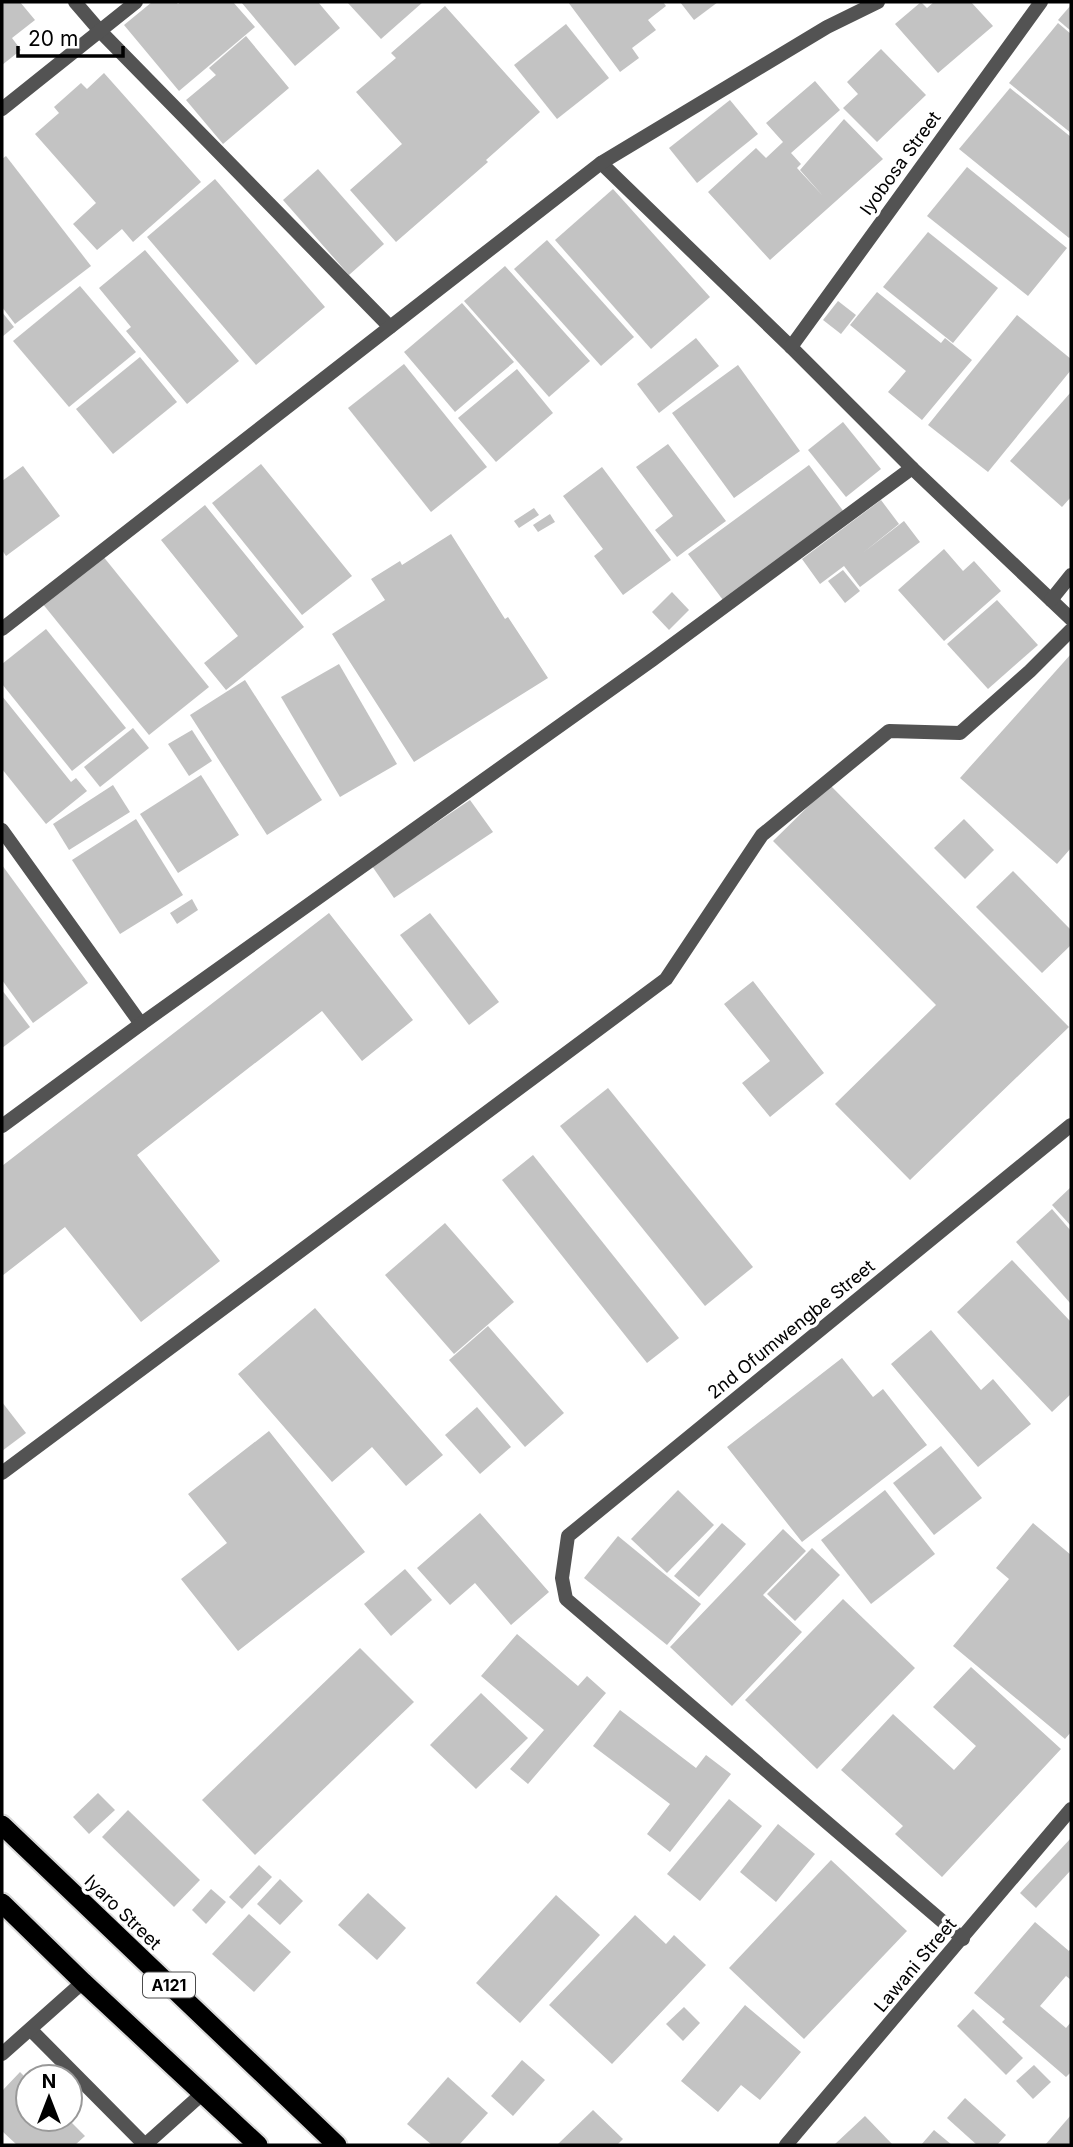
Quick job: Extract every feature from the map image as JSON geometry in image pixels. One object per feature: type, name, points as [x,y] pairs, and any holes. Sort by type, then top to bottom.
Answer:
[{"type":"highway","name":"Iyaro Street","points":[[2,1825],[337,2145]]},
{"type":"highway","points":[[2,1903],[258,2145]]},
{"type":"street","points":[[75,2],[100,31],[390,327]]},
{"type":"street","points":[[2,109],[136,2]]},
{"type":"street","points":[[2,629],[601,163],[827,27],[878,2]]},
{"type":"street","name":"Iyobosa Street","points":[[791,348],[1041,2]]},
{"type":"street","points":[[601,163],[912,468],[1071,619]]},
{"type":"street","points":[[2,1126],[652,660],[912,468]]},
{"type":"street","points":[[1051,600],[1071,575]]},
{"type":"street","points":[[2,1474],[666,979],[762,835],[889,731],[960,733],[1030,671],[1071,630]]},
{"type":"street","points":[[2,830],[141,1024]]},
{"type":"street","name":"2nd Ofumwengbe Street","points":[[963,1939],[566,1599],[562,1578],[568,1536],[1071,1125]]},
{"type":"street","name":"Lawani Street","points":[[786,2145],[1071,1809]]},
{"type":"street","points":[[2,2054],[83,1982]]},
{"type":"street","points":[[31,2030],[145,2145],[203,2093]]},
{"type":"building","points":[[2,2],[20,2],[35,20],[12,38],[21,50],[2,65]]},
{"type":"building","points":[[152,2],[233,2],[255,27],[179,91],[124,25]]},
{"type":"building","points":[[241,2],[318,2],[340,28],[295,66]]},
{"type":"building","points":[[347,2],[423,2],[381,39]]},
{"type":"building","points":[[568,2],[663,2],[666,6],[648,20],[656,30],[632,48],[639,58],[620,72]]},
{"type":"building","points":[[680,2],[718,2],[694,20]]},
{"type":"building","points":[[921,2],[927,8],[934,2],[971,2],[993,26],[938,73],[895,24]]},
{"type":"building","points":[[1071,5],[1071,31],[1058,20]]},
{"type":"building","points":[[445,6],[540,112],[486,160],[488,162],[396,242],[350,190],[402,144],[356,92],[396,58],[391,53]]},
{"type":"building","points":[[1058,23],[1071,34],[1071,133],[1009,83]]},
{"type":"building","points":[[566,24],[609,78],[557,119],[514,65]]},
{"type":"building","points":[[246,36],[289,88],[223,144],[186,100],[216,75],[209,68]]},
{"type":"building","points":[[881,49],[926,95],[877,142],[843,108],[858,94],[847,82]]},
{"type":"building","points":[[104,73],[201,182],[133,242],[122,229],[97,250],[73,224],[96,203],[35,134],[59,113],[54,107],[81,83],[87,89]]},
{"type":"building","points":[[815,81],[840,110],[791,153],[801,164],[797,168],[823,196],[800,170],[844,119],[883,159],[770,260],[708,192],[756,148],[766,158],[783,142],[766,123]]},
{"type":"building","points":[[1010,88],[1071,137],[1069,238],[959,149]]},
{"type":"building","points":[[730,100],[758,134],[697,183],[669,148]]},
{"type":"building","points":[[6,156],[91,266],[15,324],[2,307],[2,159]]},
{"type":"building","points":[[967,167],[1067,248],[1028,296],[927,216]]},
{"type":"building","points":[[318,169],[384,244],[349,275],[283,200]]},
{"type":"building","points":[[215,179],[325,307],[256,365],[147,237]]},
{"type":"building","points":[[613,189],[710,297],[651,349],[555,240]]},
{"type":"building","points":[[928,232],[998,288],[953,343],[883,287]]},
{"type":"building","points":[[547,240],[634,337],[601,366],[514,269]]},
{"type":"building","points":[[145,250],[239,361],[187,404],[126,331],[131,327],[99,288]]},
{"type":"building","points":[[505,266],[590,361],[549,397],[464,301]]},
{"type":"building","points":[[80,286],[136,352],[69,407],[13,341]]},
{"type":"building","points":[[877,292],[941,343],[945,338],[972,360],[922,420],[888,392],[906,371],[850,325]]},
{"type":"building","points":[[838,301],[856,315],[841,334],[823,320]]},
{"type":"building","points":[[462,303],[514,362],[455,412],[404,352]]},
{"type":"building","points":[[2,312],[14,327],[2,337]]},
{"type":"building","points":[[1017,315],[1071,359],[1071,370],[988,472],[928,425]]},
{"type":"building","points":[[696,338],[719,366],[659,413],[637,384]]},
{"type":"building","points":[[140,357],[177,402],[113,454],[76,409]]},
{"type":"building","points":[[404,364],[487,467],[431,512],[348,408]]},
{"type":"building","points":[[738,365],[800,451],[734,498],[672,413]]},
{"type":"building","points":[[517,369],[553,413],[496,462],[458,418]]},
{"type":"building","points":[[1071,392],[1071,497],[1062,507],[1010,461]]},
{"type":"building","points":[[843,422],[881,469],[846,497],[808,450]]},
{"type":"building","points":[[668,444],[726,521],[677,557],[655,530],[673,516],[636,467]]},
{"type":"building","points":[[261,464],[352,576],[302,615],[212,503]]},
{"type":"building","points":[[809,465],[844,512],[723,600],[688,554]]},
{"type":"building","points":[[23,466],[60,516],[6,556],[2,550],[2,481]]},
{"type":"building","points":[[602,467],[671,560],[623,595],[594,556],[603,549],[563,496]]},
{"type":"building","points":[[881,500],[899,524],[864,552],[904,521],[920,542],[860,587],[844,566],[820,584],[802,559]]},
{"type":"building","points":[[205,505],[304,627],[226,690],[204,663],[238,636],[161,540]]},
{"type":"building","points":[[534,508],[539,515],[519,528],[514,521]]},
{"type":"building","points":[[550,514],[555,522],[538,532],[533,525]]},
{"type":"building","points":[[451,534],[505,619],[508,617],[548,678],[414,762],[332,634],[385,600],[371,579],[400,561],[402,565]]},
{"type":"building","points":[[944,549],[963,571],[974,561],[1001,591],[944,641],[898,590]]},
{"type":"building","points":[[102,555],[209,687],[149,735],[42,603]]},
{"type":"building","points":[[843,570],[860,591],[845,603],[828,581]]},
{"type":"building","points":[[672,592],[689,610],[669,630],[652,612]]},
{"type":"building","points":[[997,600],[1038,645],[988,689],[947,644]]},
{"type":"building","points":[[46,629],[126,728],[72,771],[2,684],[2,664]]},
{"type":"building","points":[[1071,654],[1071,848],[1057,864],[960,778]]},
{"type":"building","points":[[339,664],[397,764],[340,797],[281,697]]},
{"type":"building","points":[[245,680],[322,800],[267,835],[190,715]]},
{"type":"building","points":[[2,696],[71,782],[76,778],[87,791],[46,824],[2,769]]},
{"type":"building","points":[[133,728],[149,748],[100,787],[84,767]]},
{"type":"building","points":[[192,730],[212,761],[189,776],[168,744]]},
{"type":"building","points":[[201,775],[239,835],[178,873],[140,814]]},
{"type":"building","points":[[113,785],[130,812],[69,850],[53,824]]},
{"type":"building","points":[[830,785],[1069,1027],[910,1180],[835,1104],[936,1005],[773,841]]},
{"type":"building","points":[[470,800],[493,832],[394,898],[372,866]]},
{"type":"building","points":[[136,819],[183,895],[120,934],[72,860]]},
{"type":"building","points":[[964,819],[994,850],[965,879],[934,848]]},
{"type":"building","points":[[2,865],[88,983],[33,1023],[2,980]]},
{"type":"building","points":[[1013,871],[1071,930],[1071,945],[1042,973],[976,907]]},
{"type":"building","points":[[192,899],[198,910],[177,924],[170,913]]},
{"type":"building","points":[[329,913],[413,1020],[362,1061],[322,1011],[137,1155],[220,1261],[141,1322],[65,1227],[2,1276],[2,1166]]},
{"type":"building","points":[[430,913],[499,1002],[469,1025],[400,935]]},
{"type":"building","points":[[753,981],[824,1073],[770,1117],[742,1083],[770,1061],[724,1004]]},
{"type":"building","points":[[2,990],[30,1027],[2,1048]]},
{"type":"building","points":[[608,1088],[753,1267],[705,1306],[560,1126]]},
{"type":"building","points":[[533,1155],[679,1338],[647,1363],[502,1180]]},
{"type":"building","points":[[1071,1187],[1071,1226],[1052,1205]]},
{"type":"building","points":[[1052,1209],[1071,1231],[1071,1304],[1016,1242]]},
{"type":"building","points":[[445,1223],[514,1302],[454,1354],[385,1275]]},
{"type":"building","points":[[1012,1260],[1071,1322],[1071,1394],[1052,1412],[957,1312]]},
{"type":"building","points":[[315,1308],[443,1455],[406,1486],[372,1447],[332,1482],[238,1374]]},
{"type":"building","points":[[488,1326],[564,1413],[525,1447],[449,1360]]},
{"type":"building","points":[[931,1330],[981,1390],[993,1379],[1031,1424],[978,1467],[891,1364]]},
{"type":"building","points":[[842,1358],[873,1397],[883,1389],[927,1445],[802,1542],[727,1447]]},
{"type":"building","points":[[2,1402],[26,1433],[2,1451]]},
{"type":"building","points":[[477,1407],[511,1447],[480,1474],[445,1435]]},
{"type":"building","points":[[269,1431],[365,1552],[238,1651],[181,1579],[227,1543],[188,1494]]},
{"type":"building","points":[[941,1446],[982,1498],[934,1535],[893,1483]]},
{"type":"building","points":[[678,1490],[714,1525],[667,1573],[631,1539]]},
{"type":"building","points":[[885,1490],[935,1554],[871,1604],[821,1540]]},
{"type":"building","points":[[480,1513],[549,1592],[511,1625],[475,1583],[450,1605],[417,1568]]},
{"type":"building","points":[[722,1523],[746,1544],[699,1597],[674,1576]]},
{"type":"building","points":[[1033,1523],[1071,1555],[1071,1732],[1065,1739],[953,1646],[1009,1579],[996,1568]]},
{"type":"building","points":[[783,1529],[806,1551],[763,1595],[802,1632],[732,1706],[670,1647]]},
{"type":"building","points":[[618,1536],[701,1604],[667,1645],[584,1578]]},
{"type":"building","points":[[812,1548],[840,1575],[795,1621],[767,1594]]},
{"type":"building","points":[[405,1569],[432,1600],[391,1636],[364,1604]]},
{"type":"building","points":[[843,1599],[915,1668],[817,1769],[745,1700]]},
{"type":"building","points":[[517,1634],[578,1686],[587,1676],[606,1693],[528,1784],[510,1769],[544,1730],[481,1676]]},
{"type":"building","points":[[360,1648],[414,1702],[255,1855],[202,1800]]},
{"type":"building","points":[[971,1667],[1061,1749],[942,1877],[895,1834],[903,1826],[841,1770],[893,1714],[954,1770],[976,1746],[933,1707]]},
{"type":"building","points":[[481,1693],[528,1738],[476,1789],[430,1745]]},
{"type":"building","points":[[620,1710],[696,1768],[706,1755],[731,1774],[670,1852],[647,1834],[670,1804],[593,1746]]},
{"type":"building","points":[[98,1793],[115,1810],[89,1834],[73,1817]]},
{"type":"building","points":[[729,1799],[762,1826],[700,1901],[667,1874]]},
{"type":"building","points":[[128,1810],[200,1880],[174,1907],[102,1837]]},
{"type":"building","points":[[778,1824],[815,1854],[776,1902],[740,1872]]},
{"type":"building","points":[[1071,1838],[1071,1870],[1036,1908],[1020,1893]]},
{"type":"building","points":[[831,1860],[907,1931],[804,2039],[729,1968]]},
{"type":"building","points":[[259,1865],[272,1877],[242,1909],[229,1897]]},
{"type":"building","points":[[280,1879],[303,1901],[280,1925],[257,1904]]},
{"type":"building","points":[[211,1889],[226,1902],[206,1924],[192,1910]]},
{"type":"building","points":[[368,1893],[406,1928],[377,1960],[338,1925]]},
{"type":"building","points":[[556,1895],[600,1935],[520,2023],[476,1983]]},
{"type":"building","points":[[249,1914],[291,1952],[254,1992],[212,1954]]},
{"type":"building","points":[[635,1915],[666,1944],[674,1935],[706,1965],[612,2064],[549,2005]]},
{"type":"building","points":[[1035,1922],[1069,1951],[1071,1948],[1071,1980],[1066,1976],[1040,2006],[1066,2028],[1071,2022],[1071,2072],[1066,2077],[1002,2022],[1005,2019],[974,1993]]},
{"type":"building","points":[[745,2005],[801,2052],[760,2100],[741,2085],[718,2112],[681,2081]]},
{"type":"building","points":[[684,2007],[700,2023],[683,2041],[666,2024]]},
{"type":"building","points":[[973,2009],[1023,2058],[1006,2075],[957,2026]]},
{"type":"building","points":[[522,2060],[545,2080],[513,2116],[491,2096]]},
{"type":"building","points":[[1034,2065],[1051,2082],[1033,2099],[1016,2081]]},
{"type":"building","points":[[448,2077],[488,2113],[459,2145],[432,2145],[407,2124]]},
{"type":"building","points":[[14,2078],[14,2133],[82,2133],[85,2136],[75,2145],[17,2145],[2,2131],[2,2091]]},
{"type":"building","points":[[965,2098],[1006,2135],[997,2145],[977,2145],[947,2118]]},
{"type":"building","points":[[593,2110],[623,2139],[617,2145],[557,2145]]},
{"type":"building","points":[[1071,2115],[1071,2145],[1045,2145]]},
{"type":"building","points":[[865,2116],[893,2145],[834,2145]]},
{"type":"building","points":[[934,2130],[952,2145],[921,2145]]}]
